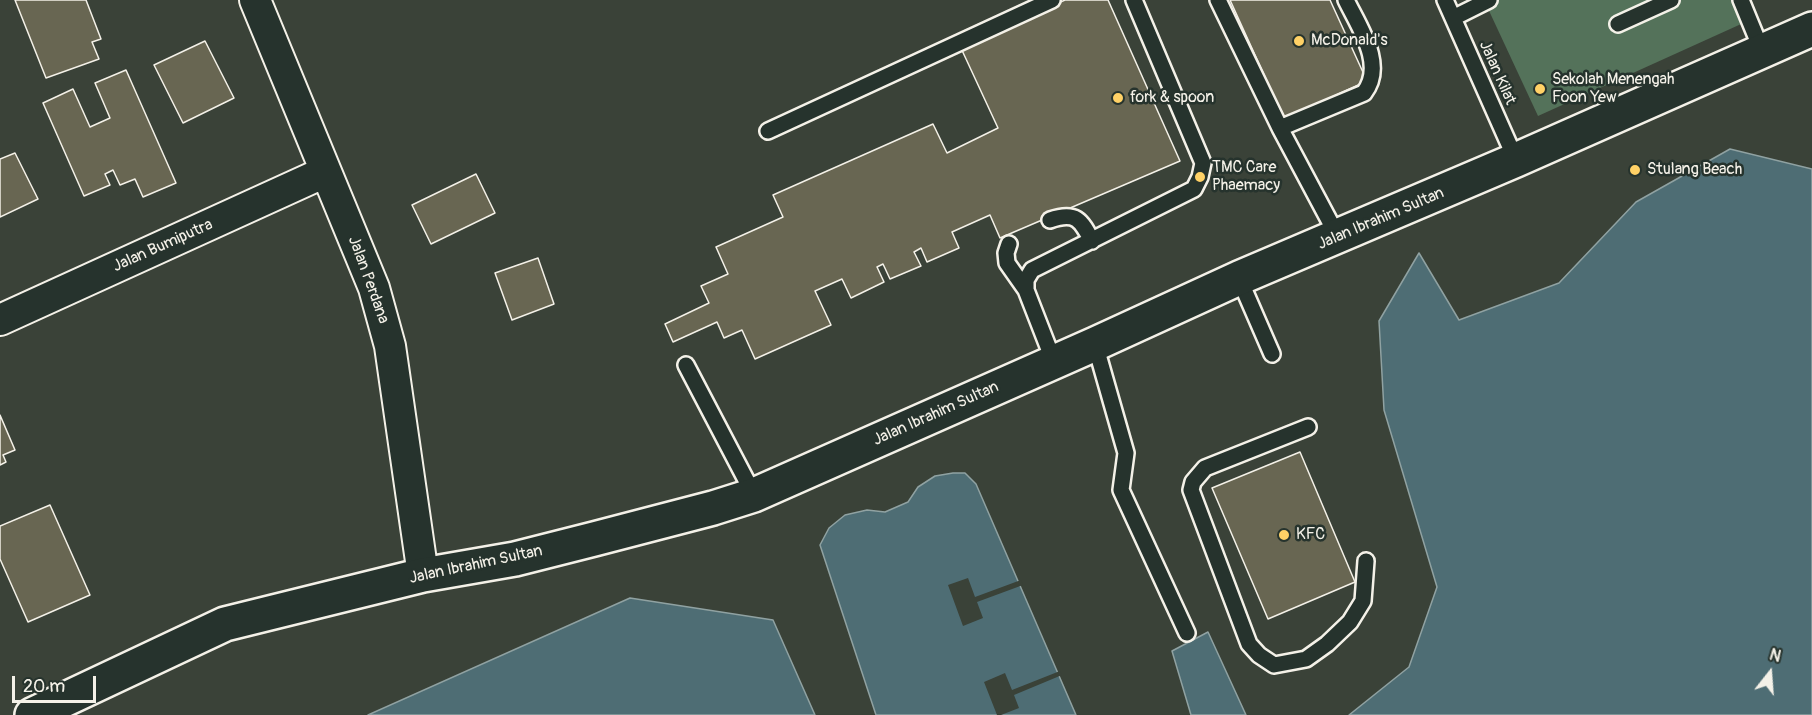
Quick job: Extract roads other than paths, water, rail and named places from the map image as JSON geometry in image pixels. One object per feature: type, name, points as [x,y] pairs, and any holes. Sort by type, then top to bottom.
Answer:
[{"type":"street","name":"Jalan Perdana","points":[[255,0],[374,288],[390,345],[423,575]]},
{"type":"street","name":"Jalan Ibrahim Sultan","points":[[32,715],[225,624],[423,575],[514,559],[713,508],[754,495],[1239,278],[1516,160],[1812,29]]},
{"type":"street","name":"Jalan Bumiputra","points":[[0,320],[325,172]]},
{"type":"lane","points":[[768,131],[1052,0]]},
{"type":"lane","points":[[1026,290],[1026,280],[1032,270],[1194,189],[1200,177],[1203,163],[1134,0]]},
{"type":"lane","points":[[1218,0],[1280,128],[1338,237]]},
{"type":"lane","points":[[1280,128],[1364,93],[1371,84],[1370,48],[1346,0]]},
{"type":"lane","name":"Jalan Kilat","points":[[1445,0],[1516,160]]},
{"type":"lane","points":[[1453,18],[1489,0]]},
{"type":"lane","points":[[1618,24],[1671,0]]},
{"type":"lane","points":[[1741,0],[1762,51]]},
{"type":"lane","points":[[1050,220],[1066,216],[1082,222],[1092,241]]},
{"type":"lane","points":[[1009,244],[1006,253],[1007,263],[1026,290],[1054,362]]},
{"type":"lane","points":[[1239,278],[1272,354]]},
{"type":"lane","points":[[1095,344],[1126,453],[1121,490],[1187,633]]},
{"type":"lane","points":[[686,365],[754,495]]},
{"type":"lane","points":[[1308,427],[1205,468],[1193,482],[1191,490],[1249,644],[1259,655],[1274,665],[1306,659],[1327,644],[1350,622],[1359,608],[1363,601],[1366,561]]},
{"type":"water","points":[[1730,149],[1812,169],[1812,715],[1349,715],[1409,667],[1437,587],[1384,410],[1379,321],[1419,253],[1459,320],[1559,283],[1636,202]]},
{"type":"water","points":[[965,473],[976,484],[1076,715],[876,715],[820,545],[829,528],[845,515],[867,510],[885,512],[908,502],[918,487],[935,476]]},
{"type":"water","points":[[630,598],[773,620],[815,715],[368,715]]},
{"type":"water","points":[[1208,632],[1246,715],[1191,715],[1172,651]]},
{"type":"place","name":"McDonald's","points":[[1299,41]]},
{"type":"place","name":"Sekolah Menengah Foon Yew","points":[[1540,89]]},
{"type":"place","name":"fork & spoon","points":[[1118,98]]},
{"type":"place","name":"Stulang Beach","points":[[1635,170]]},
{"type":"place","name":"TMC Care Phaemacy","points":[[1200,177]]},
{"type":"place","name":"KFC","points":[[1284,535]]}]
